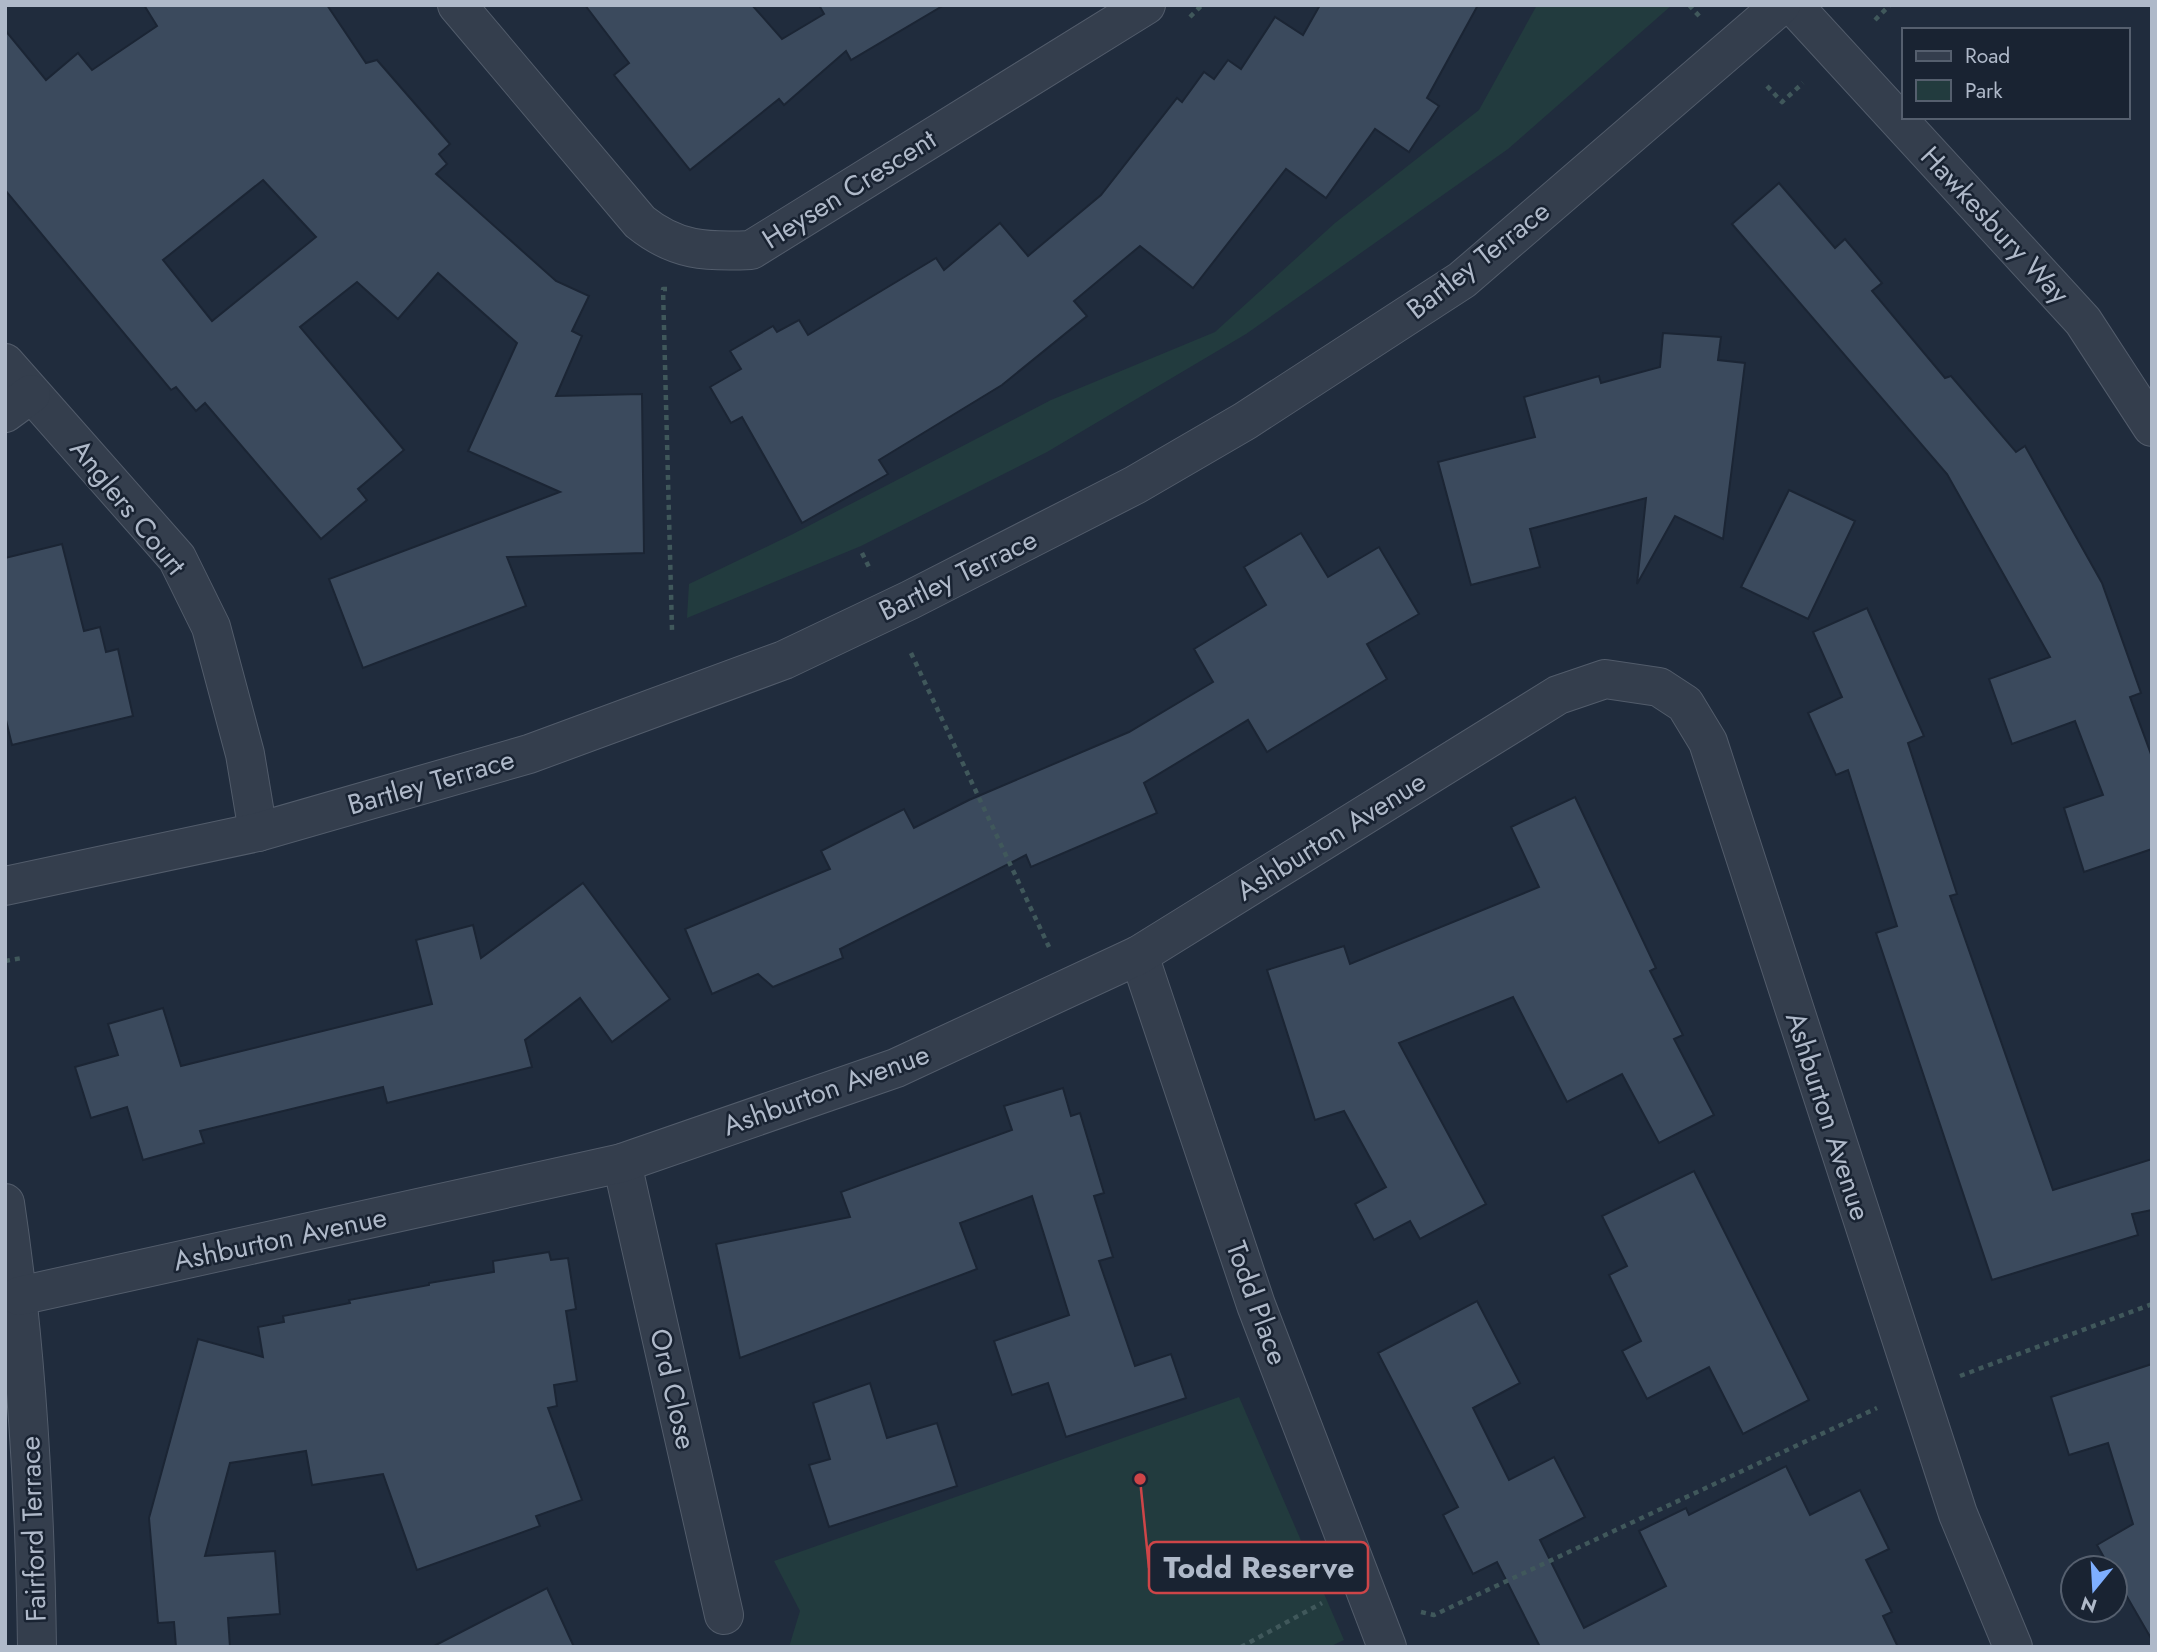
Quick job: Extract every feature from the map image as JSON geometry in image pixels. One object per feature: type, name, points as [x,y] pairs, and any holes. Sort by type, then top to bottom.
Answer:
[{"type":"street","name":"Heysen Crescent","points":[[457,5],[640,222],[661,239],[705,252],[751,250],[1146,5]]},
{"type":"street","name":"Bartley Terrace","points":[[5,886],[258,832],[529,754],[784,660],[1015,548],[1135,485],[1245,421],[1461,280],[1782,5]]},
{"type":"street","name":"Hawkesbury Way","points":[[1793,5],[2083,321],[2152,427]]},
{"type":"street","name":"Anglers Court","points":[[5,363],[18,403],[177,558],[211,627],[245,754],[258,832]]},
{"type":"street","name":"Ashburton Avenue","points":[[19,1296],[622,1163],[896,1068],[1139,955],[1558,695],[1605,679],[1659,687],[1685,704],[1708,742],[1958,1514],[2013,1647]]},
{"type":"street","name":"Todd Place","points":[[1139,955],[1256,1305],[1382,1634]]},
{"type":"street","name":"Ord Close","points":[[622,1163],[724,1615]]},
{"type":"street","name":"Fairford Terrace","points":[[5,1203],[19,1296],[35,1507],[37,1647]]},
{"type":"path","points":[[1689,5],[1703,20]]},
{"type":"path","points":[[1875,20],[1890,5]]},
{"type":"path","points":[[1766,86],[1782,102],[1803,83]]},
{"type":"path","points":[[663,289],[672,630]]},
{"type":"path","points":[[911,653],[1049,948]]},
{"type":"path","points":[[5,961],[22,958]]},
{"type":"path","points":[[1382,1634],[1410,1609],[1434,1615],[1917,1389],[1958,1377],[2152,1304]]},
{"type":"path","points":[[1241,1647],[1322,1601],[1327,1614]]},
{"type":"green space","points":[[1537,5],[1672,5],[1508,149],[1246,334],[1047,452],[861,546],[687,618],[689,584],[793,534],[1051,400],[1215,332],[1335,223],[1479,110]]},
{"type":"green space","points":[[1239,1397],[1344,1640],[1329,1647],[789,1647],[800,1611],[774,1561]]},
{"type":"building","points":[[144,5],[327,5],[366,63],[377,60],[450,144],[439,154],[447,164],[436,174],[556,281],[589,296],[572,331],[582,336],[556,396],[642,394],[644,553],[507,557],[526,606],[363,668],[329,579],[560,492],[468,451],[517,343],[438,273],[398,319],[357,282],[300,327],[404,450],[358,489],[367,500],[321,539],[205,403],[196,411],[176,387],[171,390],[5,190],[5,30],[46,80],[78,53],[92,70],[157,26]],"holes":[[[263,180],[316,237],[212,321],[163,260]]]},
{"type":"building","points":[[585,5],[752,5],[782,39],[824,14],[819,5],[944,5],[851,60],[846,51],[784,105],[779,99],[690,170],[614,75],[629,63]]},
{"type":"building","points":[[1320,5],[1478,5],[1427,98],[1439,106],[1409,152],[1375,129],[1326,198],[1286,169],[1193,288],[1140,246],[1074,301],[1087,316],[1002,385],[879,460],[888,474],[802,523],[742,417],[731,423],[710,387],[741,369],[730,351],[773,326],[777,332],[799,320],[808,335],[936,258],[944,270],[1000,223],[1028,256],[1101,195],[1177,98],[1182,102],[1204,72],[1214,79],[1228,60],[1241,69],[1275,17],[1303,35]]},
{"type":"building","points":[[1779,183],[1835,248],[1845,239],[1882,283],[1872,291],[1945,378],[1951,376],[2016,452],[2025,446],[2102,583],[2141,693],[2130,697],[2152,757],[2152,849],[2084,872],[2064,808],[2103,795],[2075,721],[2012,744],[1989,679],[2050,657],[1947,474],[1732,224]]},
{"type":"building","points":[[1663,333],[1721,337],[1718,360],[1745,363],[1723,539],[1675,516],[1637,584],[1646,498],[1530,529],[1540,567],[1471,585],[1438,462],[1535,437],[1524,397],[1599,376],[1601,383],[1660,367]]},
{"type":"building","points":[[1789,490],[1855,521],[1808,619],[1741,587]]},
{"type":"building","points":[[1301,533],[1328,577],[1379,547],[1419,614],[1367,644],[1387,679],[1267,752],[1248,720],[1144,783],[1157,813],[1031,867],[1026,855],[840,949],[843,958],[773,987],[758,974],[712,994],[685,929],[830,869],[821,851],[904,809],[914,828],[969,800],[1129,732],[1213,682],[1194,649],[1266,605],[1244,567]]},
{"type":"building","points":[[62,544],[84,631],[100,627],[106,652],[118,649],[133,716],[12,745],[5,716],[5,558]]},
{"type":"building","points":[[1867,608],[1924,736],[1908,743],[1957,894],[1950,896],[2053,1190],[2152,1159],[2152,1210],[2132,1214],[2138,1235],[1992,1280],[1876,933],[1897,926],[1848,770],[1836,775],[1808,713],[1842,697],[1813,632]]},
{"type":"building","points":[[1575,797],[1656,968],[1650,971],[1683,1035],[1674,1039],[1714,1115],[1659,1143],[1622,1074],[1567,1102],[1513,997],[1399,1043],[1486,1204],[1420,1239],[1410,1221],[1374,1240],[1355,1204],[1386,1187],[1344,1111],[1315,1120],[1267,970],[1344,946],[1350,964],[1539,887],[1511,827]]},
{"type":"building","points":[[583,883],[670,999],[612,1042],[580,998],[525,1040],[532,1067],[387,1103],[383,1087],[200,1131],[204,1143],[143,1160],[127,1107],[91,1118],[75,1067],[118,1055],[108,1024],[163,1008],[181,1066],[432,1004],[416,940],[473,925],[481,958]]},
{"type":"building","points":[[1063,1088],[1071,1116],[1080,1113],[1104,1193],[1094,1196],[1113,1257],[1099,1261],[1135,1366],[1171,1354],[1186,1398],[1066,1437],[1048,1383],[1012,1395],[994,1341],[1069,1315],[1032,1196],[960,1223],[977,1269],[740,1358],[716,1244],[850,1217],[841,1192],[1012,1130],[1004,1106]]},
{"type":"building","points":[[1694,1171],[1809,1400],[1743,1434],[1709,1367],[1647,1399],[1622,1351],[1641,1341],[1609,1275],[1627,1266],[1602,1216]]},
{"type":"building","points":[[549,1252],[551,1260],[568,1258],[576,1309],[566,1311],[577,1381],[554,1385],[557,1406],[548,1408],[582,1500],[536,1516],[540,1526],[417,1570],[383,1474],[312,1485],[306,1451],[230,1463],[205,1556],[275,1551],[280,1614],[228,1618],[230,1647],[176,1647],[174,1622],[158,1623],[149,1518],[198,1339],[263,1357],[258,1327],[284,1322],[283,1316],[429,1283],[494,1272],[493,1261]]},
{"type":"building","points":[[1477,1301],[1520,1383],[1473,1408],[1509,1480],[1554,1457],[1585,1517],[1540,1540],[1584,1628],[1666,1586],[1639,1531],[1686,1508],[1689,1515],[1786,1466],[1810,1515],[1860,1490],[1889,1549],[1866,1560],[1892,1612],[1883,1616],[1898,1647],[1540,1647],[1497,1562],[1473,1574],[1443,1515],[1458,1507],[1378,1353]]},
{"type":"building","points":[[2152,1364],[2152,1640],[2129,1600],[2129,1554],[2102,1554],[2097,1545],[2133,1524],[2108,1443],[2069,1455],[2051,1397]]},
{"type":"building","points":[[870,1383],[887,1438],[937,1423],[957,1486],[829,1527],[809,1465],[830,1459],[813,1403]]},
{"type":"building","points":[[547,1588],[574,1647],[432,1647]]},
{"type":"place","name":"Todd Reserve","points":[[1140,1479]]}]
